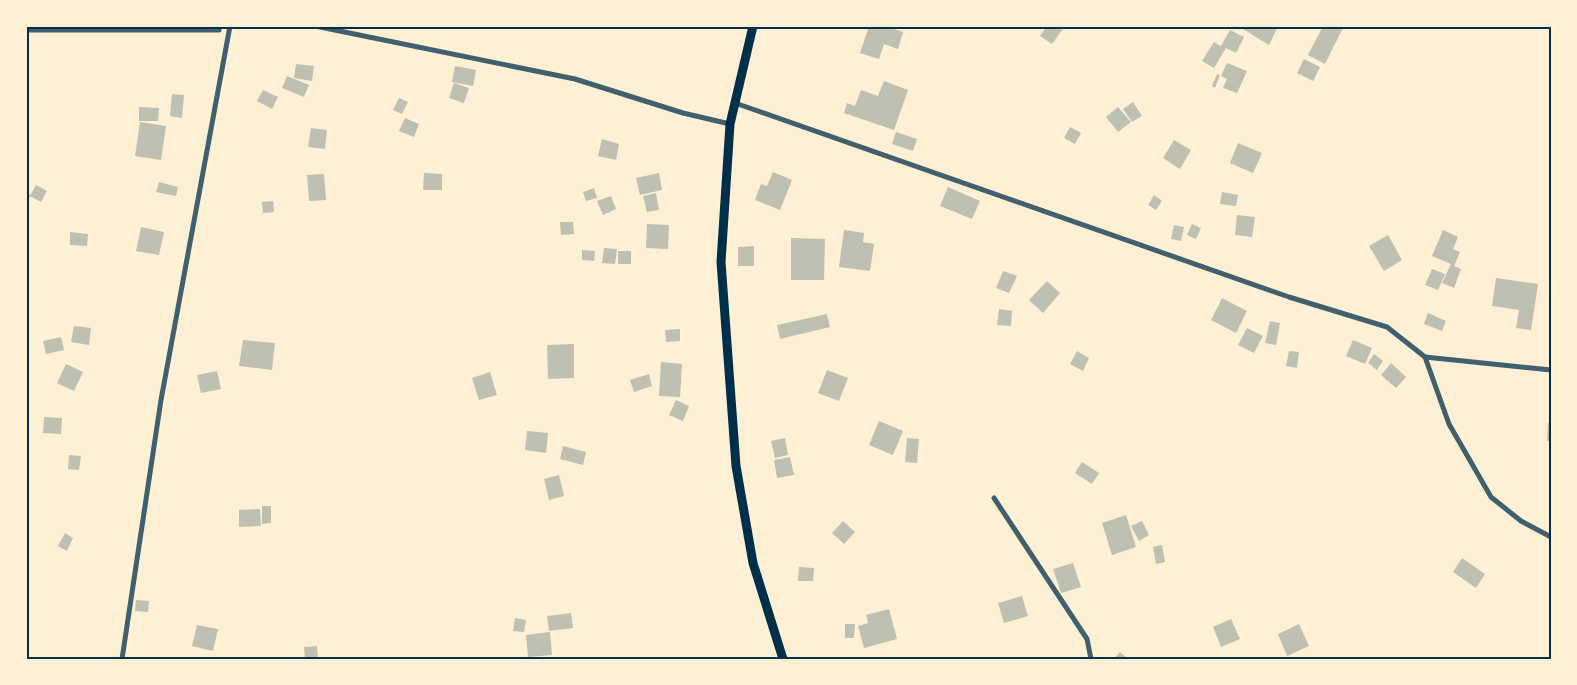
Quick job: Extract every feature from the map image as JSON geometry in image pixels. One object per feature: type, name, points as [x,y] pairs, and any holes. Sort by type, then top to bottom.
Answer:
[{"type":"main road","points":[[754,26],[730,124],[721,262],[736,466],[753,563],[783,659]]},
{"type":"street","points":[[122,659],[161,400],[230,26]]},
{"type":"street","points":[[315,26],[575,79],[683,113],[730,124]]},
{"type":"street","points":[[26,30],[219,30]]},
{"type":"street","points":[[735,104],[1289,297],[1387,327],[1425,357],[1449,424],[1491,498],[1521,521],[1551,537]]},
{"type":"street","points":[[1425,357],[1551,370]]},
{"type":"street","points":[[994,498],[1087,639],[1091,659]]},
{"type":"building","points":[[869,26],[885,26],[903,32],[898,49],[884,44],[879,59],[860,53]]},
{"type":"building","points":[[1047,26],[1065,26],[1052,44],[1040,36]]},
{"type":"building","points":[[1238,26],[1278,26],[1269,45]]},
{"type":"building","points":[[1323,26],[1344,26],[1325,64],[1308,55]]},
{"type":"building","points":[[1230,30],[1244,37],[1236,53],[1226,48],[1214,68],[1202,61],[1214,42],[1221,46]]},
{"type":"building","points":[[1304,59],[1320,67],[1313,81],[1297,73]]},
{"type":"building","points":[[1227,63],[1247,71],[1237,93],[1223,88],[1227,79],[1221,76]]},
{"type":"building","points":[[296,64],[314,66],[312,81],[294,78]]},
{"type":"building","points":[[455,66],[476,70],[473,86],[452,82]]},
{"type":"building","points":[[1217,74],[1220,75],[1215,88],[1212,86]]},
{"type":"building","points":[[287,76],[309,85],[304,97],[282,88]]},
{"type":"building","points":[[884,81],[908,90],[894,130],[844,113],[847,103],[855,106],[861,90],[878,96]]},
{"type":"building","points":[[454,83],[469,88],[464,103],[449,98]]},
{"type":"building","points":[[263,90],[278,97],[272,109],[257,101]]},
{"type":"building","points":[[172,94],[184,95],[182,118],[170,116]]},
{"type":"building","points":[[399,98],[408,102],[402,114],[393,110]]},
{"type":"building","points":[[1133,102],[1142,116],[1132,122],[1123,109]]},
{"type":"building","points":[[139,107],[159,108],[158,121],[139,121]]},
{"type":"building","points":[[1118,107],[1131,122],[1118,132],[1106,117]]},
{"type":"building","points":[[405,118],[419,124],[414,137],[399,131]]},
{"type":"building","points":[[140,122],[166,126],[161,160],[135,156]]},
{"type":"building","points":[[1070,127],[1081,133],[1075,144],[1064,138]]},
{"type":"building","points":[[311,128],[327,130],[325,149],[308,147]]},
{"type":"building","points":[[896,132],[917,139],[913,151],[892,144]]},
{"type":"building","points":[[602,139],[619,144],[616,160],[598,156]]},
{"type":"building","points":[[1174,140],[1191,150],[1180,169],[1163,158]]},
{"type":"building","points":[[1238,143],[1262,153],[1253,173],[1230,163]]},
{"type":"building","points":[[773,172],[792,180],[780,210],[755,200],[761,184],[767,186]]},
{"type":"building","points":[[424,173],[442,174],[442,190],[423,190]]},
{"type":"building","points":[[659,173],[662,190],[640,195],[636,178]]},
{"type":"building","points":[[324,174],[326,200],[309,201],[307,175]]},
{"type":"building","points":[[159,182],[178,187],[176,196],[156,192]]},
{"type":"building","points":[[36,185],[47,191],[41,202],[30,196]]},
{"type":"building","points":[[948,187],[980,201],[972,219],[940,206]]},
{"type":"building","points":[[594,188],[597,198],[586,201],[583,192]]},
{"type":"building","points":[[1222,192],[1238,195],[1236,206],[1220,204]]},
{"type":"building","points":[[26,193],[31,195],[26,204]]},
{"type":"building","points":[[656,193],[659,210],[647,212],[643,196]]},
{"type":"building","points":[[1154,195],[1162,201],[1156,210],[1148,205]]},
{"type":"building","points":[[611,196],[616,209],[603,215],[597,201]]},
{"type":"building","points":[[273,201],[274,212],[263,213],[262,202]]},
{"type":"building","points":[[1237,215],[1255,217],[1252,237],[1235,235]]},
{"type":"building","points":[[560,222],[573,222],[574,234],[561,235]]},
{"type":"building","points":[[647,224],[669,225],[668,249],[646,248]]},
{"type":"building","points":[[1192,224],[1201,228],[1196,239],[1187,235]]},
{"type":"building","points":[[1174,225],[1184,227],[1181,241],[1171,239]]},
{"type":"building","points":[[141,227],[164,232],[159,255],[136,251]]},
{"type":"building","points":[[844,230],[864,233],[863,242],[874,244],[870,271],[839,267]]},
{"type":"building","points":[[1443,230],[1458,237],[1453,249],[1460,252],[1454,266],[1461,269],[1454,288],[1442,283],[1451,264],[1432,256]]},
{"type":"building","points":[[70,232],[88,234],[87,246],[70,245]]},
{"type":"building","points":[[1388,235],[1402,260],[1384,271],[1369,246]]},
{"type":"building","points":[[791,238],[825,239],[824,280],[791,280]]},
{"type":"building","points":[[754,246],[754,266],[738,266],[738,247]]},
{"type":"building","points":[[604,248],[617,249],[615,264],[602,263]]},
{"type":"building","points":[[582,250],[595,251],[594,261],[582,260]]},
{"type":"building","points":[[618,251],[631,251],[631,264],[618,264]]},
{"type":"building","points":[[1432,269],[1445,274],[1438,290],[1425,285]]},
{"type":"building","points":[[1003,271],[1017,276],[1009,293],[996,288]]},
{"type":"building","points":[[1496,278],[1538,284],[1531,330],[1516,328],[1519,310],[1492,306]]},
{"type":"building","points":[[1047,281],[1060,293],[1043,313],[1029,300]]},
{"type":"building","points":[[1222,298],[1247,311],[1236,333],[1211,320]]},
{"type":"building","points":[[999,309],[1012,311],[1011,326],[997,325]]},
{"type":"building","points":[[1428,313],[1446,321],[1442,331],[1424,324]]},
{"type":"building","points":[[827,314],[830,327],[780,339],[777,325]]},
{"type":"building","points":[[1270,321],[1280,323],[1276,345],[1265,343]]},
{"type":"building","points":[[74,326],[91,328],[89,345],[71,342]]},
{"type":"building","points":[[1247,328],[1263,336],[1254,353],[1238,345]]},
{"type":"building","points":[[680,329],[680,341],[666,342],[665,330]]},
{"type":"building","points":[[61,337],[64,350],[46,354],[43,341]]},
{"type":"building","points":[[243,340],[275,343],[272,370],[239,366]]},
{"type":"building","points":[[1353,340],[1372,348],[1365,364],[1346,356]]},
{"type":"building","points":[[574,344],[574,378],[548,379],[547,345]]},
{"type":"building","points":[[1077,351],[1089,358],[1083,371],[1070,364]]},
{"type":"building","points":[[1289,351],[1299,352],[1297,368],[1286,366]]},
{"type":"building","points":[[1374,354],[1383,361],[1377,370],[1368,363]]},
{"type":"building","points":[[661,362],[682,364],[680,397],[659,396]]},
{"type":"building","points":[[1391,363],[1406,377],[1396,388],[1381,375]]},
{"type":"building","points":[[66,364],[83,372],[74,391],[57,383]]},
{"type":"building","points":[[827,370],[848,378],[839,401],[818,393]]},
{"type":"building","points":[[217,371],[221,389],[201,393],[197,375]]},
{"type":"building","points":[[490,372],[497,395],[479,400],[472,378]]},
{"type":"building","points":[[649,374],[652,386],[634,392],[630,380]]},
{"type":"building","points":[[676,400],[689,406],[683,421],[669,415]]},
{"type":"building","points":[[44,417],[62,418],[61,434],[43,433]]},
{"type":"building","points":[[879,421],[903,431],[893,455],[869,445]]},
{"type":"building","points":[[1548,423],[1551,423],[1551,441],[1547,441]]},
{"type":"building","points":[[527,431],[548,433],[546,453],[525,450]]},
{"type":"building","points":[[785,438],[788,455],[775,458],[771,441]]},
{"type":"building","points":[[907,438],[919,439],[917,463],[905,462]]},
{"type":"building","points":[[563,446],[586,452],[583,465],[560,459]]},
{"type":"building","points":[[69,455],[81,456],[79,470],[68,469]]},
{"type":"building","points":[[790,457],[794,475],[777,478],[774,460]]},
{"type":"building","points":[[1082,462],[1099,473],[1092,484],[1075,473]]},
{"type":"building","points":[[559,475],[564,496],[549,500],[544,479]]},
{"type":"building","points":[[262,506],[271,506],[271,523],[262,524]]},
{"type":"building","points":[[260,509],[261,526],[239,527],[239,510]]},
{"type":"building","points":[[1126,515],[1136,547],[1112,555],[1102,523]]},
{"type":"building","points":[[843,521],[855,532],[844,544],[832,533]]},
{"type":"building","points":[[1142,521],[1149,535],[1139,541],[1131,526]]},
{"type":"building","points":[[65,533],[73,538],[67,551],[58,546]]},
{"type":"building","points":[[1162,545],[1165,562],[1156,564],[1153,547]]},
{"type":"building","points":[[1462,558],[1485,574],[1476,588],[1453,572]]},
{"type":"building","points":[[1073,563],[1081,587],[1061,593],[1053,569]]},
{"type":"building","points":[[799,567],[814,568],[813,581],[798,581]]},
{"type":"building","points":[[1022,596],[1028,616],[1004,623],[998,603]]},
{"type":"building","points":[[136,600],[149,601],[148,612],[135,611]]},
{"type":"building","points":[[889,609],[897,639],[864,648],[858,626],[868,623],[866,615]]},
{"type":"building","points":[[571,613],[573,628],[549,631],[547,616]]},
{"type":"building","points":[[515,618],[526,620],[524,632],[513,631]]},
{"type":"building","points":[[1231,619],[1240,639],[1221,647],[1213,627]]},
{"type":"building","points":[[845,624],[855,624],[854,638],[845,638]]},
{"type":"building","points":[[1299,624],[1309,646],[1287,656],[1278,634]]},
{"type":"building","points":[[197,625],[218,629],[213,651],[192,646]]},
{"type":"building","points":[[550,632],[552,655],[528,657],[526,635]]},
{"type":"building","points":[[317,646],[318,659],[305,659],[304,647]]},
{"type":"building","points":[[1120,652],[1128,659],[1114,659]]}]
